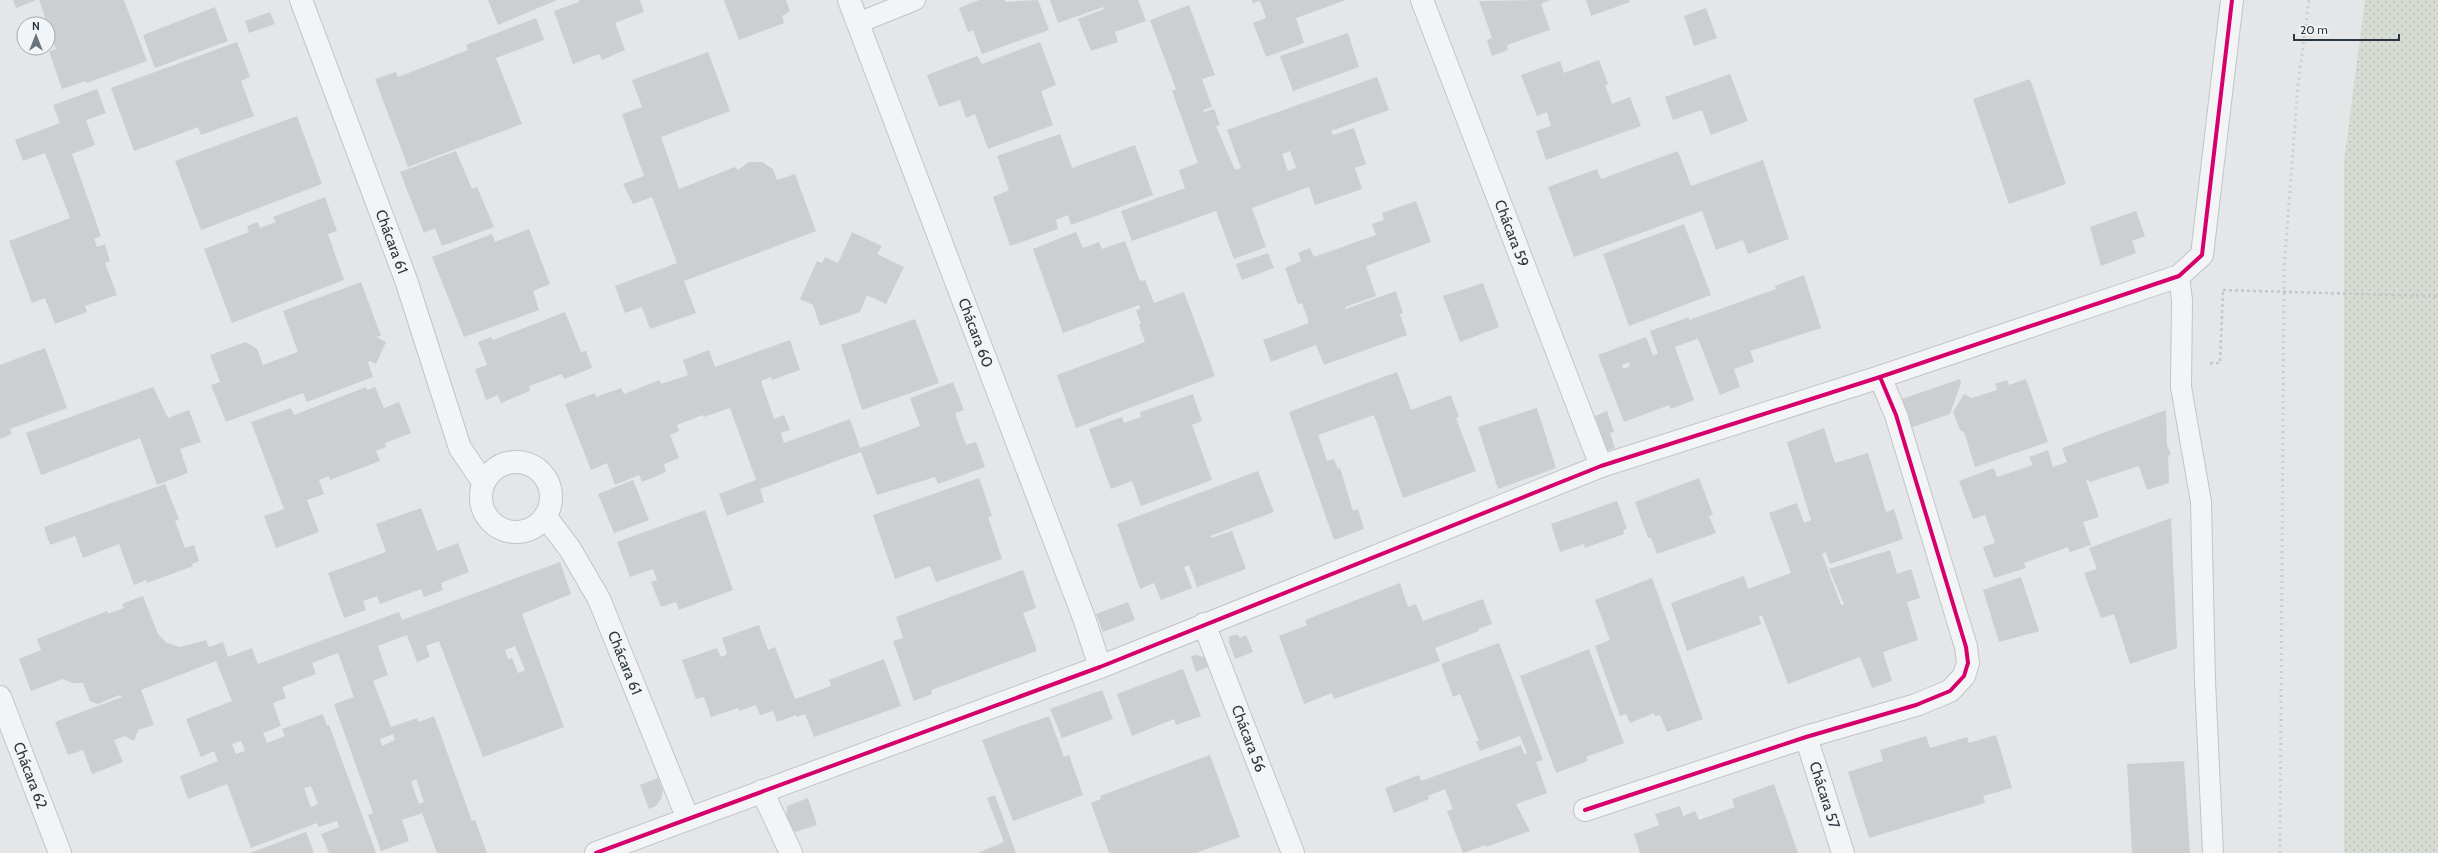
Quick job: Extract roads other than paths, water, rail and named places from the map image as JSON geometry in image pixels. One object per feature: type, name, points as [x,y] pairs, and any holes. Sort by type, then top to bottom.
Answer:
[{"type":"street","name":"Chácara 61","points":[[300,0],[406,280],[460,448],[484,482]]},
{"type":"street","name":"Chácara 60","points":[[849,0],[1084,618],[1100,667]]},
{"type":"street","name":"Chácara 59","points":[[1422,0],[1600,466]]},
{"type":"street","points":[[596,853],[1100,667],[1600,466],[1880,378],[2179,276],[2202,255],[2232,0]]},
{"type":"street","points":[[1585,810],[1806,737],[1916,705],[1950,691],[1964,676],[1968,663],[1966,647],[1900,430],[1880,378]]},
{"type":"street","points":[[514,462],[527,463],[538,470],[547,480],[551,492],[550,505],[545,516],[535,526],[524,531],[511,532],[498,527],[488,519],[482,508],[480,495],[484,482],[491,471],[502,464],[514,462]]},
{"type":"street","name":"Chácara 61","points":[[545,516],[570,549],[599,599],[688,819]]},
{"type":"street","name":"Chácara 56","points":[[1204,624],[1293,853]]},
{"type":"street","name":"Chácara 62","points":[[0,697],[60,853]]},
{"type":"street","name":"Chácara 57","points":[[1806,737],[1843,853]]},
{"type":"street","points":[[762,791],[791,853]]},
{"type":"lane","points":[[858,23],[915,0]]},
{"type":"lane","points":[[2179,276],[2182,300],[2181,387],[2201,502],[2205,681],[2213,853]]},
{"type":"railway","points":[[2280,853],[2284,268],[2298,85],[2309,0]]}]
